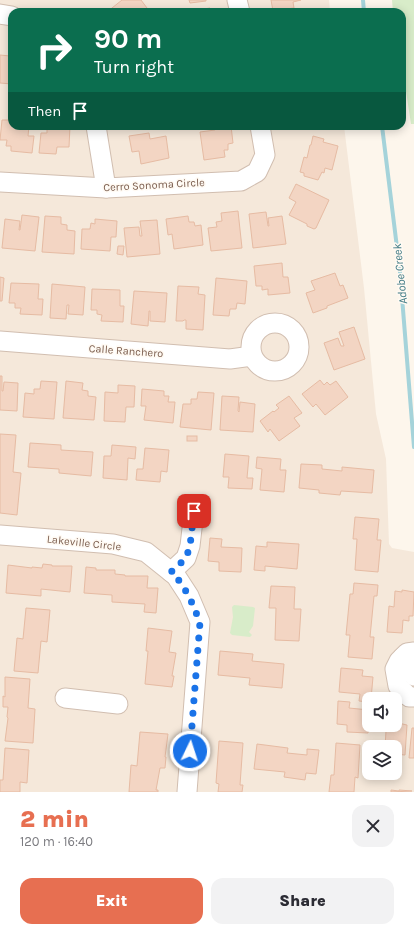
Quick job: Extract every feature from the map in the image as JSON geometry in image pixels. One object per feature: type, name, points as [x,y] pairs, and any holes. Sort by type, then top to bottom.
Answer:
[{"type":"street","points":[[97,130],[106,188]]},
{"type":"street","name":"Cerro Sonoma Circle","points":[[0,182],[106,188],[240,181],[257,172],[265,155],[261,130]]},
{"type":"street","name":"Calle Ranchero","points":[[0,341],[230,359],[252,356]]},
{"type":"street","points":[[171,572],[186,558],[190,546],[194,511]]},
{"type":"street","name":"Lakeville Circle","points":[[0,535],[113,544],[146,552],[176,576],[189,596],[200,622],[187,792]]},
{"type":"street","points":[[414,676],[409,654],[399,660],[395,669],[398,686],[408,696],[414,697]]},
{"type":"street","points":[[65,698],[118,704]]},
{"type":"shaded area","points":[[0,0],[329,0],[330,8],[8,8],[8,130],[344,130],[364,288],[376,414],[386,459],[389,544],[392,548],[414,552],[414,792],[0,792]]},
{"type":"green space","points":[[392,0],[414,0],[414,124],[411,124],[406,91],[406,8],[393,8]]},
{"type":"green space","points":[[234,605],[255,608],[253,626],[249,632],[252,635],[250,637],[232,635],[230,633],[233,617],[232,607]]},
{"type":"building","points":[[122,0],[141,0],[147,8],[112,8]]},
{"type":"building","points":[[189,0],[206,0],[206,1],[190,3]]},
{"type":"building","points":[[271,0],[301,0],[293,2],[294,8],[272,8]]},
{"type":"building","points":[[0,55],[8,56],[8,84],[0,83]]},
{"type":"building","points":[[2,120],[8,120],[8,130],[29,130],[28,136],[34,136],[32,153],[11,151],[11,146],[6,146],[7,140],[0,140]]},
{"type":"building","points":[[47,130],[70,130],[69,147],[57,147],[56,154],[39,153],[41,133],[47,133]]},
{"type":"building","points":[[231,130],[233,143],[228,144],[228,150],[224,150],[225,157],[204,160],[200,132]]},
{"type":"building","points":[[149,133],[150,139],[166,136],[169,158],[141,164],[139,151],[132,152],[129,136]]},
{"type":"building","points":[[313,136],[324,139],[323,142],[338,146],[332,170],[325,168],[324,173],[322,172],[318,180],[304,176],[304,173],[300,172],[304,157],[307,158]]},
{"type":"building","points":[[296,184],[329,200],[316,228],[314,229],[289,215],[296,202],[289,198]]},
{"type":"building","points":[[238,211],[242,248],[211,251],[208,228],[217,227],[216,222],[222,221],[221,213]]},
{"type":"building","points":[[266,212],[268,226],[268,218],[282,216],[286,244],[253,248],[249,214]]},
{"type":"building","points":[[22,215],[39,217],[35,251],[2,248],[5,219],[20,221],[20,230]]},
{"type":"building","points":[[45,216],[61,217],[61,224],[67,225],[67,230],[75,231],[74,254],[42,252]]},
{"type":"building","points":[[188,216],[189,222],[194,222],[195,226],[201,225],[203,245],[174,249],[172,234],[168,235],[166,219]]},
{"type":"building","points":[[95,219],[117,221],[116,237],[111,237],[110,251],[81,249],[82,229],[90,229],[91,223],[95,224]]},
{"type":"building","points":[[157,220],[160,254],[127,257],[124,228],[139,227],[140,236],[142,236],[140,221]]},
{"type":"building","points":[[118,246],[124,246],[123,255],[117,254]]},
{"type":"building","points":[[282,263],[283,277],[288,277],[290,293],[268,295],[268,289],[262,290],[262,286],[256,286],[254,266]]},
{"type":"building","points":[[335,273],[340,286],[343,285],[348,298],[313,313],[306,293],[315,290],[311,281]]},
{"type":"building","points":[[0,277],[4,278],[2,301],[0,301]]},
{"type":"building","points":[[216,278],[247,281],[245,304],[237,303],[236,309],[230,309],[229,316],[213,315]]},
{"type":"building","points":[[11,283],[39,284],[38,299],[43,299],[42,315],[20,314],[21,308],[15,308],[15,303],[9,303]]},
{"type":"building","points":[[52,284],[85,287],[83,315],[68,314],[69,305],[67,305],[66,319],[50,318]]},
{"type":"building","points":[[178,286],[199,287],[198,294],[205,295],[203,330],[186,329],[186,320],[176,321]]},
{"type":"building","points":[[92,289],[120,290],[120,306],[124,306],[123,322],[101,321],[102,315],[97,314],[97,310],[91,310]]},
{"type":"building","points":[[134,291],[167,293],[165,322],[150,321],[149,311],[148,326],[131,324]]},
{"type":"building","points":[[354,327],[365,359],[334,370],[324,343],[338,338],[341,346],[344,346],[339,332]]},
{"type":"building","points":[[0,376],[2,376],[2,391],[4,382],[18,383],[17,411],[0,410]]},
{"type":"building","points":[[320,380],[324,385],[327,382],[330,385],[336,381],[348,397],[325,415],[316,404],[313,407],[302,394]]},
{"type":"building","points":[[41,381],[57,382],[54,419],[23,417],[25,393],[34,394],[34,389],[40,389]]},
{"type":"building","points":[[66,381],[83,383],[82,390],[88,391],[88,396],[96,397],[94,420],[63,418]]},
{"type":"building","points":[[118,385],[135,386],[134,407],[126,407],[125,422],[104,421],[105,392],[118,393]]},
{"type":"building","points":[[142,389],[164,391],[164,396],[169,396],[168,402],[175,402],[173,423],[144,420],[146,406],[141,406]]},
{"type":"building","points":[[198,392],[214,393],[211,430],[180,427],[183,404],[191,404],[191,399],[197,399]]},
{"type":"building","points":[[222,396],[239,397],[239,412],[240,402],[255,404],[253,432],[220,430]]},
{"type":"building","points":[[289,396],[302,413],[294,418],[300,426],[279,441],[270,429],[268,432],[260,421],[279,408],[276,405]]},
{"type":"building","points":[[0,434],[16,435],[13,472],[21,473],[17,515],[0,513]]},
{"type":"building","points":[[187,436],[197,436],[197,441],[187,441]]},
{"type":"building","points":[[30,443],[61,445],[61,450],[93,452],[91,476],[59,473],[59,469],[28,467]]},
{"type":"building","points":[[112,445],[136,447],[135,459],[128,458],[127,480],[103,478],[104,456],[111,456]]},
{"type":"building","points":[[145,448],[169,450],[167,472],[161,471],[160,482],[136,480],[137,469],[143,469]]},
{"type":"building","points":[[225,454],[249,456],[247,478],[253,478],[252,489],[228,488],[229,477],[223,477]]},
{"type":"building","points":[[257,457],[281,459],[280,470],[286,470],[284,492],[260,490],[262,469],[256,468]]},
{"type":"building","points":[[301,464],[322,465],[322,469],[342,471],[342,467],[374,470],[372,493],[341,491],[340,495],[319,493],[319,490],[299,488]]},
{"type":"building","points":[[355,517],[379,519],[377,540],[381,540],[378,572],[355,570],[357,539],[353,539]]},
{"type":"building","points":[[210,538],[222,539],[221,547],[242,548],[241,572],[219,571],[219,562],[208,561]]},
{"type":"building","points":[[267,542],[299,544],[297,569],[265,566],[265,571],[254,570],[256,546],[267,547]]},
{"type":"building","points":[[43,564],[52,566],[72,566],[70,592],[41,589],[41,596],[6,593],[8,565],[42,568]]},
{"type":"building","points":[[86,567],[96,568],[96,570],[115,570],[115,574],[125,576],[148,576],[147,588],[158,588],[156,613],[144,612],[145,604],[112,602],[112,595],[84,593]]},
{"type":"building","points":[[354,583],[378,585],[377,596],[374,596],[370,637],[374,637],[372,659],[348,657],[350,635],[346,635],[350,594],[353,594]]},
{"type":"building","points":[[271,586],[295,587],[294,609],[301,609],[299,641],[275,640],[276,608],[269,608]]},
{"type":"building","points":[[402,590],[414,592],[413,616],[409,616],[409,621],[403,620],[402,633],[387,632],[389,606],[394,607],[395,591],[402,592]]},
{"type":"building","points":[[26,608],[50,610],[47,642],[41,641],[38,673],[14,671],[17,638],[23,639]]},
{"type":"building","points":[[148,628],[172,631],[169,652],[176,653],[172,676],[174,676],[172,687],[145,684],[148,651],[146,651]]},
{"type":"building","points":[[220,651],[253,654],[252,661],[284,664],[282,688],[249,685],[250,678],[218,675]]},
{"type":"building","points":[[341,668],[363,670],[362,676],[373,677],[372,692],[362,692],[362,701],[359,701],[360,694],[339,692]]},
{"type":"building","points":[[5,677],[30,679],[28,708],[35,709],[33,743],[5,741],[8,707],[3,707],[3,696],[5,697]]},
{"type":"building","points":[[338,701],[350,702],[349,708],[362,709],[362,732],[368,733],[347,732],[347,725],[337,724]]},
{"type":"building","points":[[402,724],[407,725],[405,755],[402,755],[402,740],[385,740],[386,732],[402,732]]},
{"type":"building","points":[[412,728],[414,728],[414,758],[409,758]]},
{"type":"building","points":[[140,732],[168,734],[165,768],[160,768],[156,790],[158,790],[158,792],[129,792],[131,765],[137,766]]},
{"type":"building","points":[[219,741],[243,743],[240,785],[243,785],[242,792],[218,792],[219,784],[216,783]]},
{"type":"building","points":[[336,743],[360,745],[358,778],[355,777],[354,792],[329,792],[331,775],[334,775]]},
{"type":"building","points":[[257,744],[288,748],[287,753],[307,755],[307,749],[319,750],[316,774],[306,773],[305,780],[284,777],[285,772],[254,769]]},
{"type":"building","points":[[5,748],[29,750],[27,783],[20,782],[20,792],[0,792],[0,780],[3,780]]},
{"type":"building","points":[[391,790],[399,791],[412,791],[391,792]]},
{"type":"waterway","name":"Adobe Creek","points":[[363,0],[364,8]]},
{"type":"waterway","name":"Adobe Creek","points":[[382,130],[400,272],[414,447]]},
{"type":"route","points":[[190,751],[200,622],[189,596],[176,576],[171,572],[186,558],[190,546],[194,511]]}]
